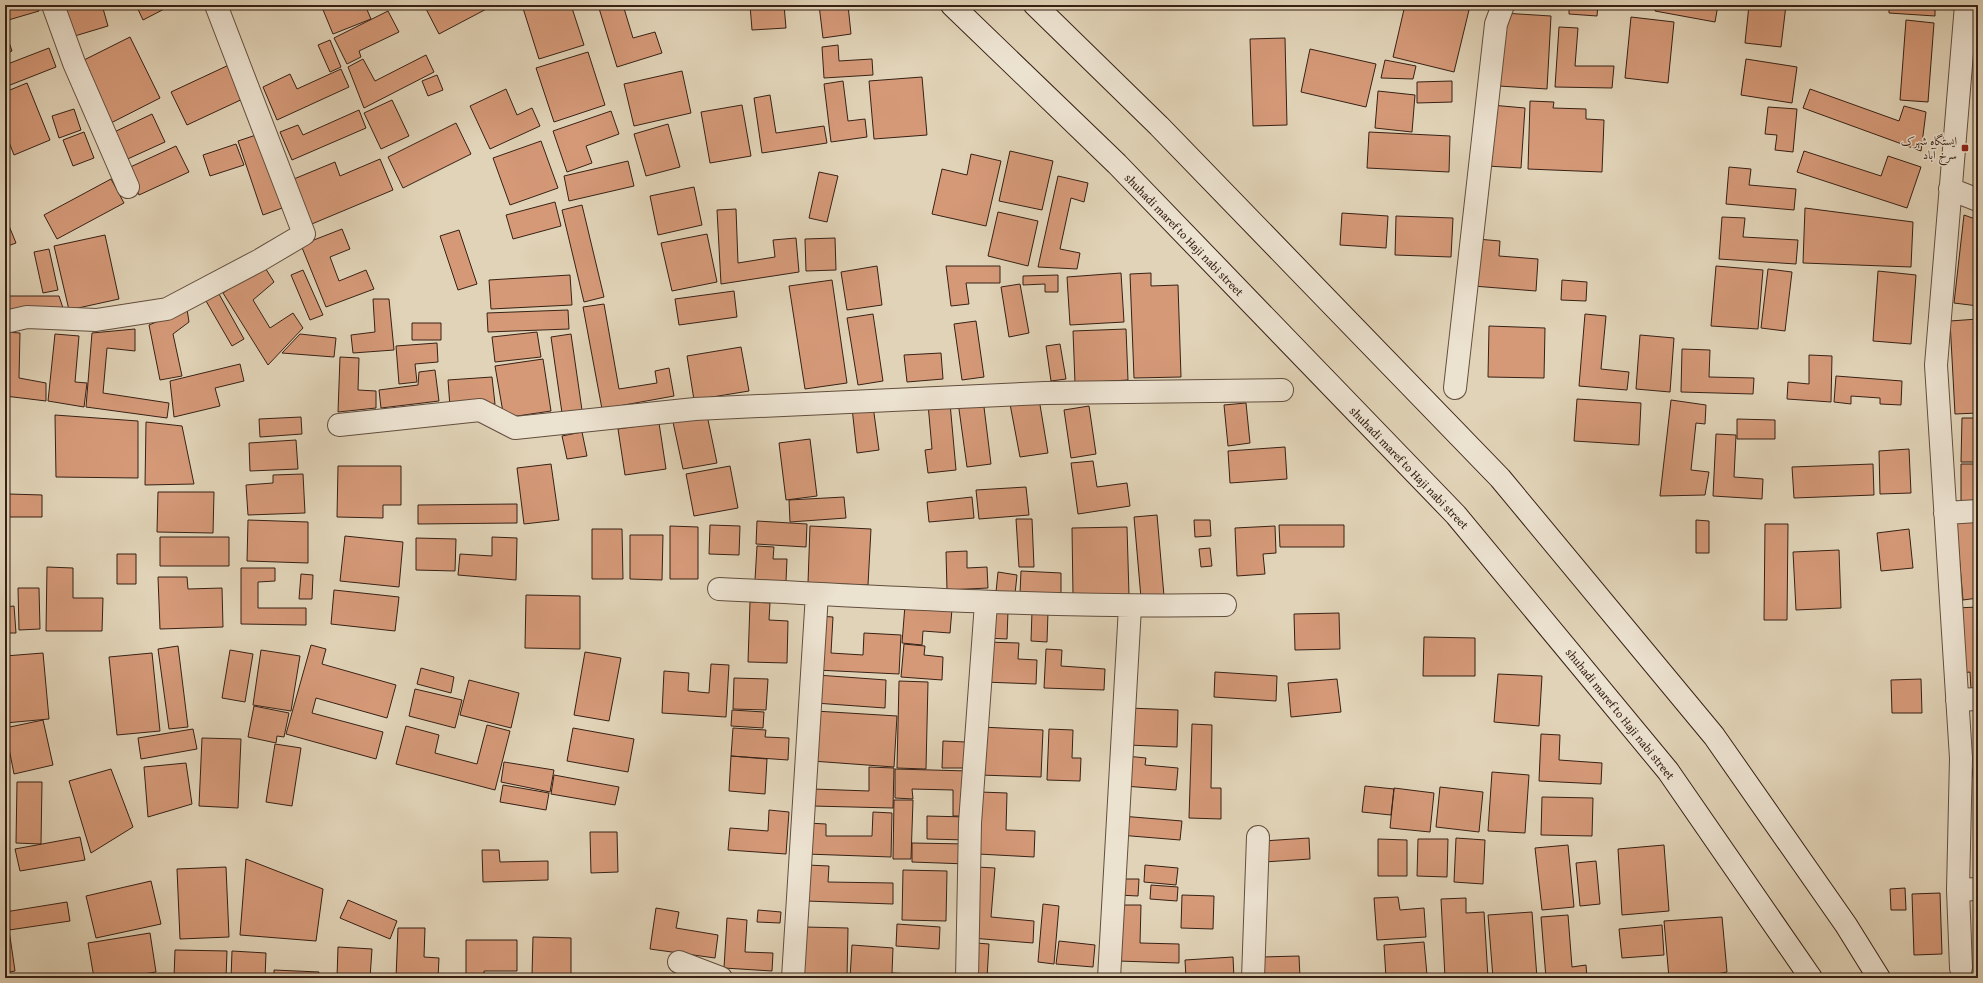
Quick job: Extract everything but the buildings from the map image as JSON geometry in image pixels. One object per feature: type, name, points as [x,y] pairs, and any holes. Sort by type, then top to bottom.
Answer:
[{"type":"street","points":[[53,5],[74,63],[128,187]]},
{"type":"street","points":[[5,322],[27,317],[96,320],[167,309],[260,260],[304,234],[216,5]]},
{"type":"street","name":"shuhadi maref to Haji nabi street","points":[[952,5],[1116,164],[1456,515],[1668,771],[1811,978]]},
{"type":"street","points":[[1035,5],[1160,126],[1500,478],[1714,736],[1846,925],[1879,978]]},
{"type":"street","points":[[1455,388],[1496,24],[1503,5]]},
{"type":"street","points":[[1960,968],[1968,889],[1961,758],[1968,699],[1945,513],[1936,365],[1966,5]]},
{"type":"street","points":[[1950,189],[1978,200]]},
{"type":"street","points":[[339,425],[480,410],[515,428],[711,408],[1045,393],[1282,390]]},
{"type":"street","points":[[1945,513],[1978,511]]},
{"type":"street","points":[[719,589],[986,603],[1130,607],[1225,605]]},
{"type":"street","points":[[793,978],[817,594]]},
{"type":"street","points":[[968,978],[970,822],[986,603]]},
{"type":"street","points":[[1109,978],[1130,607]]},
{"type":"street","points":[[1253,978],[1258,837]]},
{"type":"street","points":[[679,962],[721,978]]},
{"type":"place","name":"ایستگاه شهرک سرخ آباد","points":[[1965,148]]}]
